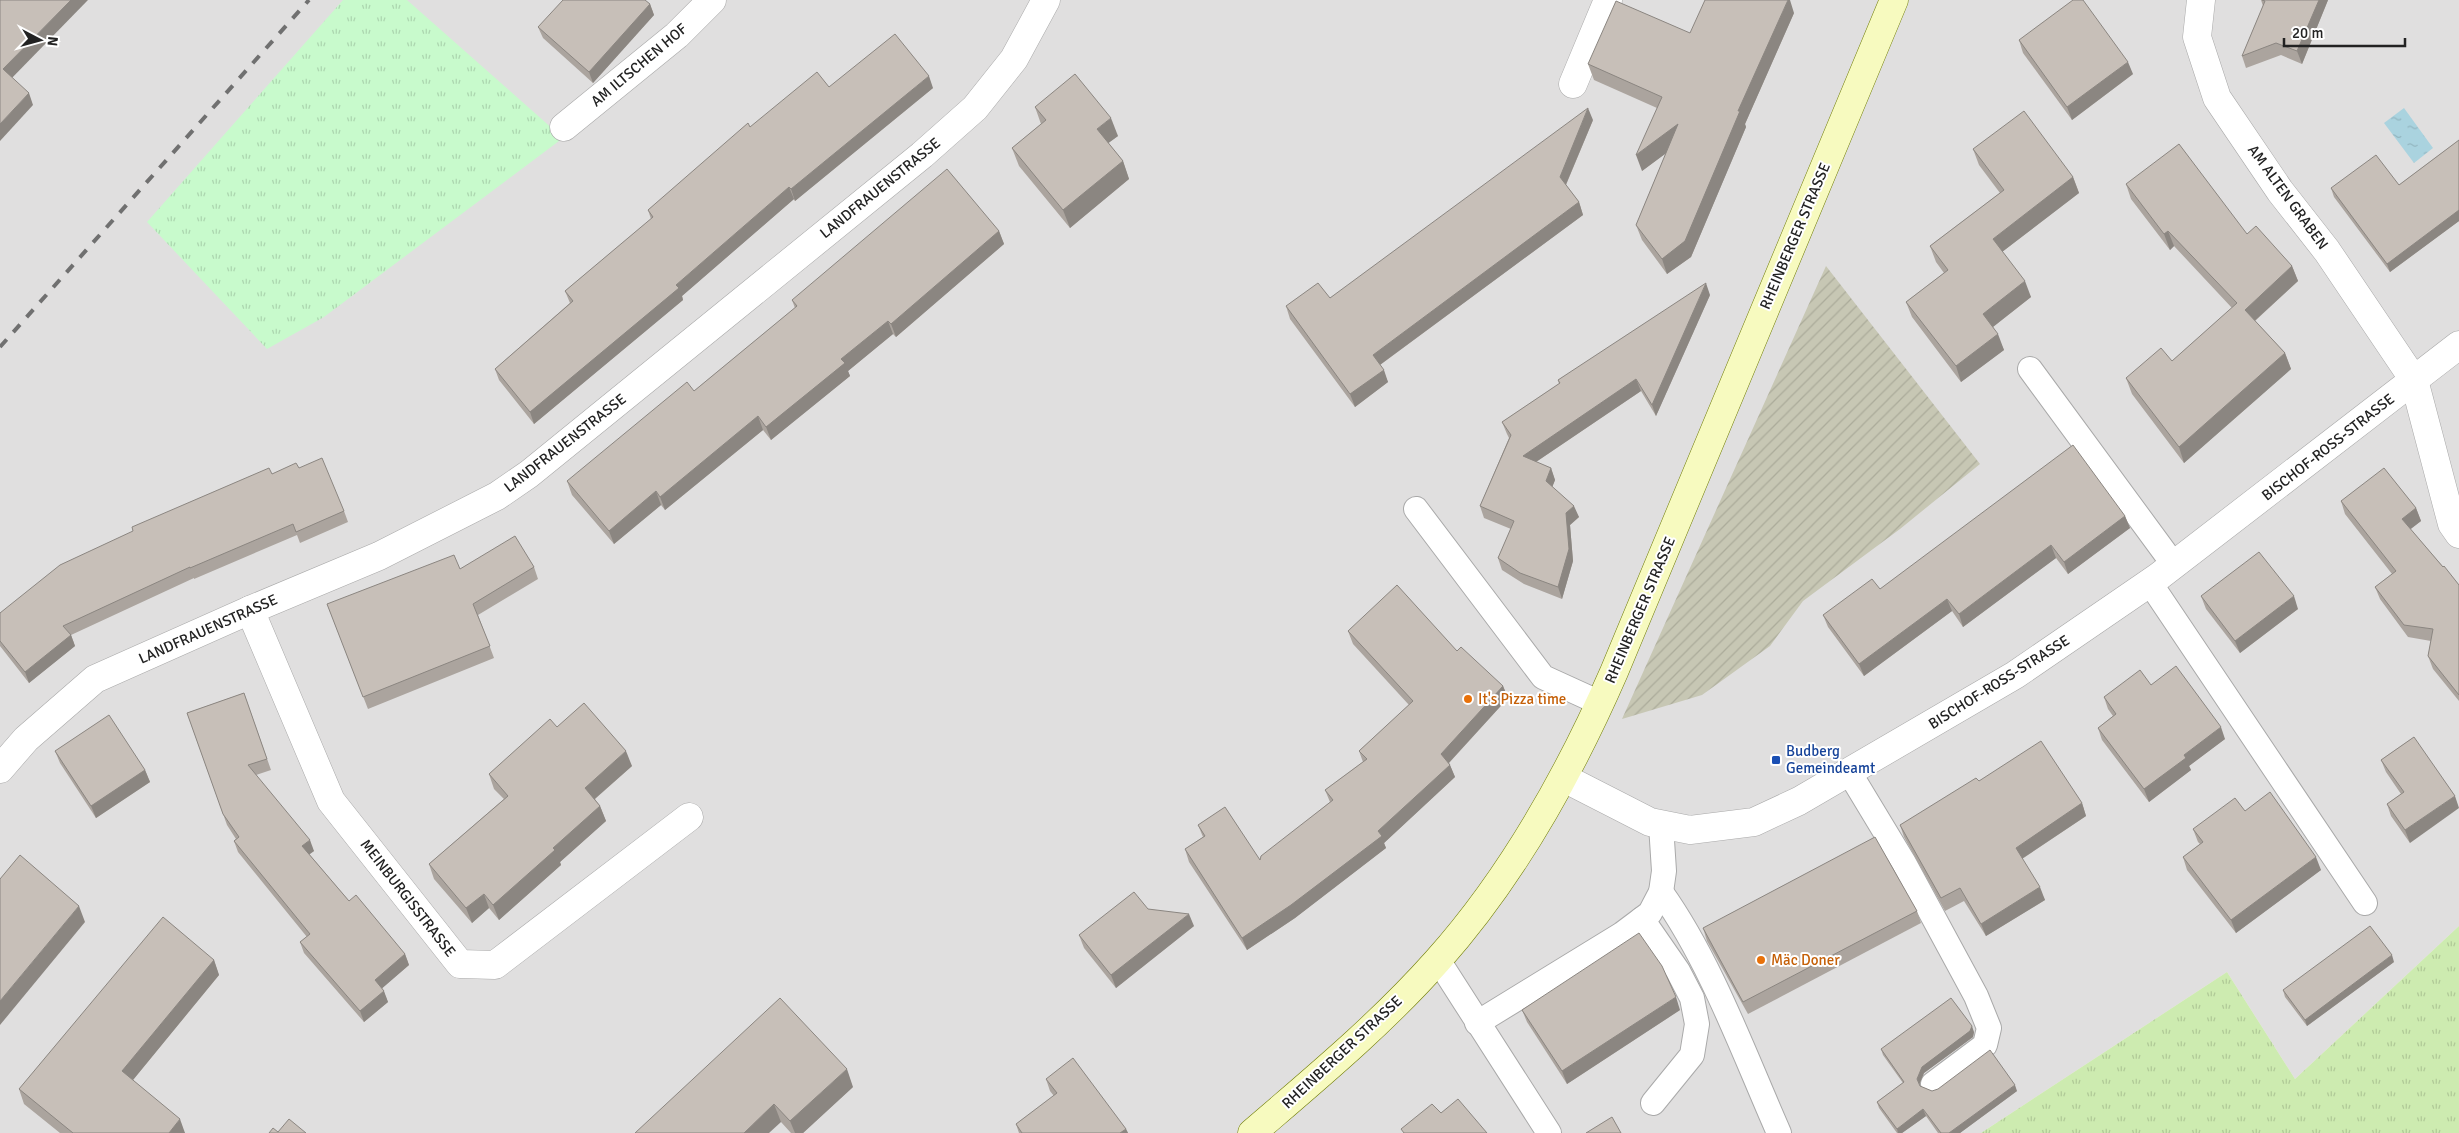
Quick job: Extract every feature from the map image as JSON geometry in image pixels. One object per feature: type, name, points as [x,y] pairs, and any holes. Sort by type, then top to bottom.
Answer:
[{"type":"main road","name":"RHEINBERGER STRASSE","points":[[1252,1133],[1368,1033],[1438,960],[1489,897],[1564,778],[1600,703],[1894,0]]},
{"type":"street","name":"AM ILTSCHEN HOF","points":[[564,127],[677,35],[712,0]]},
{"type":"street","name":"LANDFRAUENSTRASSE","points":[[0,769],[26,739],[95,679],[250,610],[380,556],[480,505],[529,474],[922,154],[975,108],[1014,59],[1046,0]]},
{"type":"street","points":[[1573,84],[1608,0]]},
{"type":"street","name":"AM ALTEN GRABEN","points":[[2201,0],[2197,38],[2217,98],[2280,190],[2327,250],[2414,380]]},
{"type":"street","name":"BISCHOF-ROSS-STRASSE","points":[[1564,778],[1650,822],[1690,830],[1754,822],[1799,801],[2016,675],[2174,565],[2459,345]]},
{"type":"street","name":"BISCHOF-ROSS-STRASSE","points":[[2414,380],[2452,524],[2459,534]]},
{"type":"street","name":"MEINBURGISSTRASSE","points":[[250,610],[331,801],[460,964],[495,965],[689,817]]},
{"type":"lane","points":[[2030,369],[2174,565]]},
{"type":"lane","points":[[1416,509],[1543,677],[1600,703]]},
{"type":"lane","points":[[2150,582],[2365,903]]},
{"type":"lane","points":[[1849,772],[1918,888],[1976,996],[1989,1028],[1985,1045],[1933,1084]]},
{"type":"lane","points":[[1477,1022],[1622,934],[1650,913],[1661,892],[1664,871],[1661,825]]},
{"type":"lane","points":[[1661,892],[1677,915],[1703,962],[1779,1133]]},
{"type":"lane","points":[[1642,919],[1678,971],[1692,998],[1697,1024],[1692,1055],[1654,1103]]},
{"type":"lane","points":[[1438,960],[1549,1133]]},
{"type":"shaded area","points":[[0,0],[2459,0],[2459,926],[2295,1079],[2227,972],[1981,1133],[0,1133]]},
{"type":"shaded area","points":[[1826,266],[1980,464],[1900,529],[1803,601],[1770,646],[1702,695],[1622,719]]},
{"type":"green space","points":[[343,0],[407,0],[563,138],[324,317],[267,349],[147,222]]},
{"type":"green space","points":[[2459,926],[2459,1133],[1981,1133],[2227,972],[2295,1079]]},
{"type":"water","points":[[2404,108],[2433,148],[2414,163],[2384,123]]},
{"type":"building","points":[[0,0],[71,0],[3,69],[29,93],[0,124]]},
{"type":"building","points":[[563,0],[645,0],[650,4],[589,72],[538,27]]},
{"type":"building","points":[[1705,0],[1788,0],[1738,111],[1740,111],[1685,241],[1662,259],[1636,225],[1678,124],[1636,155],[1662,97],[1588,64],[1616,1],[1690,33]]},
{"type":"building","points":[[2073,0],[2083,0],[2128,62],[2067,107],[2019,40]]},
{"type":"building","points":[[2262,0],[2319,0],[2297,51],[2276,43],[2242,56],[2265,1]]},
{"type":"building","points":[[895,34],[929,76],[791,189],[789,187],[676,285],[679,288],[530,412],[495,369],[573,301],[565,291],[653,217],[648,210],[748,123],[750,127],[817,72],[829,87]]},
{"type":"building","points":[[1075,74],[1111,118],[1097,129],[1123,161],[1063,210],[1012,148],[1046,120],[1035,107]]},
{"type":"building","points":[[1588,108],[1560,177],[1579,202],[1373,355],[1384,370],[1350,394],[1286,306],[1318,283],[1330,298]]},
{"type":"building","points":[[2024,111],[2073,177],[1993,239],[2025,281],[1983,314],[1998,334],[1956,366],[1906,302],[1948,270],[1930,246],[2004,190],[1973,149]]},
{"type":"building","points":[[2459,140],[2459,210],[2387,264],[2331,188],[2376,155],[2399,185]]},
{"type":"building","points":[[2179,144],[2247,234],[2256,226],[2292,266],[2245,310],[2285,353],[2179,447],[2126,378],[2161,348],[2172,361],[2237,303],[2168,231],[2164,234],[2126,184]]},
{"type":"building","points":[[947,169],[999,231],[891,324],[888,321],[841,359],[845,363],[766,427],[758,416],[660,497],[656,491],[609,531],[567,481],[687,382],[694,391],[797,306],[792,300]]},
{"type":"building","points":[[1706,283],[1652,405],[1636,379],[1523,456],[1551,468],[1546,481],[1574,506],[1566,513],[1569,549],[1558,587],[1520,573],[1498,558],[1514,521],[1480,506],[1511,435],[1502,422],[1560,383],[1558,380]]},
{"type":"building","points":[[2073,445],[2125,516],[2064,562],[2051,545],[1959,614],[1947,599],[1859,664],[1823,615],[1872,579],[1880,589]]},
{"type":"building","points":[[322,458],[344,511],[296,532],[293,524],[190,567],[63,626],[71,635],[25,672],[0,641],[0,613],[60,565],[133,531],[132,527],[269,468],[272,474],[296,463],[299,468]]},
{"type":"building","points":[[2384,468],[2416,508],[2402,519],[2459,585],[2459,695],[2428,656],[2433,629],[2404,625],[2375,587],[2396,571],[2341,501]]},
{"type":"building","points":[[515,536],[534,567],[473,604],[490,646],[363,697],[327,604],[454,555],[460,569]]},
{"type":"building","points":[[2259,552],[2294,596],[2235,641],[2201,596]]},
{"type":"building","points":[[1397,585],[1457,651],[1461,647],[1503,686],[1441,754],[1450,765],[1378,831],[1382,836],[1291,905],[1242,938],[1185,849],[1205,836],[1198,825],[1225,807],[1260,860],[1261,856],[1333,800],[1325,790],[1367,759],[1359,751],[1413,701],[1348,631]]},
{"type":"building","points":[[2176,666],[2221,727],[2184,755],[2186,758],[2144,789],[2098,728],[2116,714],[2104,697],[2140,670],[2151,685]]},
{"type":"building","points":[[244,693],[267,759],[248,765],[310,840],[302,846],[349,901],[356,895],[405,954],[375,980],[384,991],[360,1011],[300,942],[310,934],[234,841],[239,837],[223,814],[187,713]]},
{"type":"building","points":[[584,703],[626,751],[585,788],[600,806],[553,848],[555,850],[493,905],[484,894],[466,908],[429,864],[508,796],[489,774],[550,719],[557,727]]},
{"type":"building","points":[[109,715],[145,770],[91,806],[55,751]]},
{"type":"building","points":[[2414,737],[2455,796],[2405,830],[2387,804],[2404,792],[2381,760]]},
{"type":"building","points":[[2041,741],[2082,803],[2016,848],[2040,887],[1981,924],[1960,888],[1941,898],[1900,825],[1976,778],[1979,781]]},
{"type":"building","points":[[2270,792],[2316,857],[2231,920],[2183,857],[2203,842],[2193,829],[2235,798],[2245,811]]},
{"type":"building","points":[[1875,837],[1917,911],[1743,1002],[1703,928]]},
{"type":"building","points":[[20,855],[79,906],[0,1001],[0,879]]},
{"type":"building","points":[[1134,892],[1148,909],[1189,914],[1111,975],[1079,935]]},
{"type":"building","points":[[163,917],[214,960],[122,1071],[180,1119],[169,1133],[73,1133],[19,1089]]},
{"type":"building","points":[[2370,926],[2392,955],[2305,1020],[2283,990]]},
{"type":"building","points":[[1639,933],[1662,966],[1676,997],[1562,1071],[1522,1010]]},
{"type":"building","points":[[780,998],[847,1069],[790,1121],[774,1104],[744,1133],[635,1133]]},
{"type":"building","points":[[1951,998],[1972,1026],[1970,1031],[1922,1067],[1917,1079],[1920,1086],[1932,1091],[1938,1089],[1990,1050],[2015,1085],[1949,1133],[1941,1133],[1923,1109],[1897,1129],[1877,1102],[1904,1082],[1881,1049]]},
{"type":"building","points":[[1073,1058],[1126,1129],[1120,1133],[1022,1133],[1016,1124],[1057,1093],[1046,1079]]},
{"type":"building","points":[[1458,1099],[1487,1133],[1404,1133],[1401,1129],[1432,1104],[1441,1113]]},
{"type":"building","points":[[1612,1117],[1621,1133],[1586,1133]]},
{"type":"building","points":[[289,1119],[306,1133],[269,1133],[273,1128],[278,1132]]},
{"type":"railway","points":[[0,347],[309,0]]},
{"type":"place","name":"It's Pizza time","points":[[1468,699]]},
{"type":"place","name":"Budberg Gemeindeamt","points":[[1776,760]]},
{"type":"place","name":"Mäc Doner","points":[[1761,960]]}]
